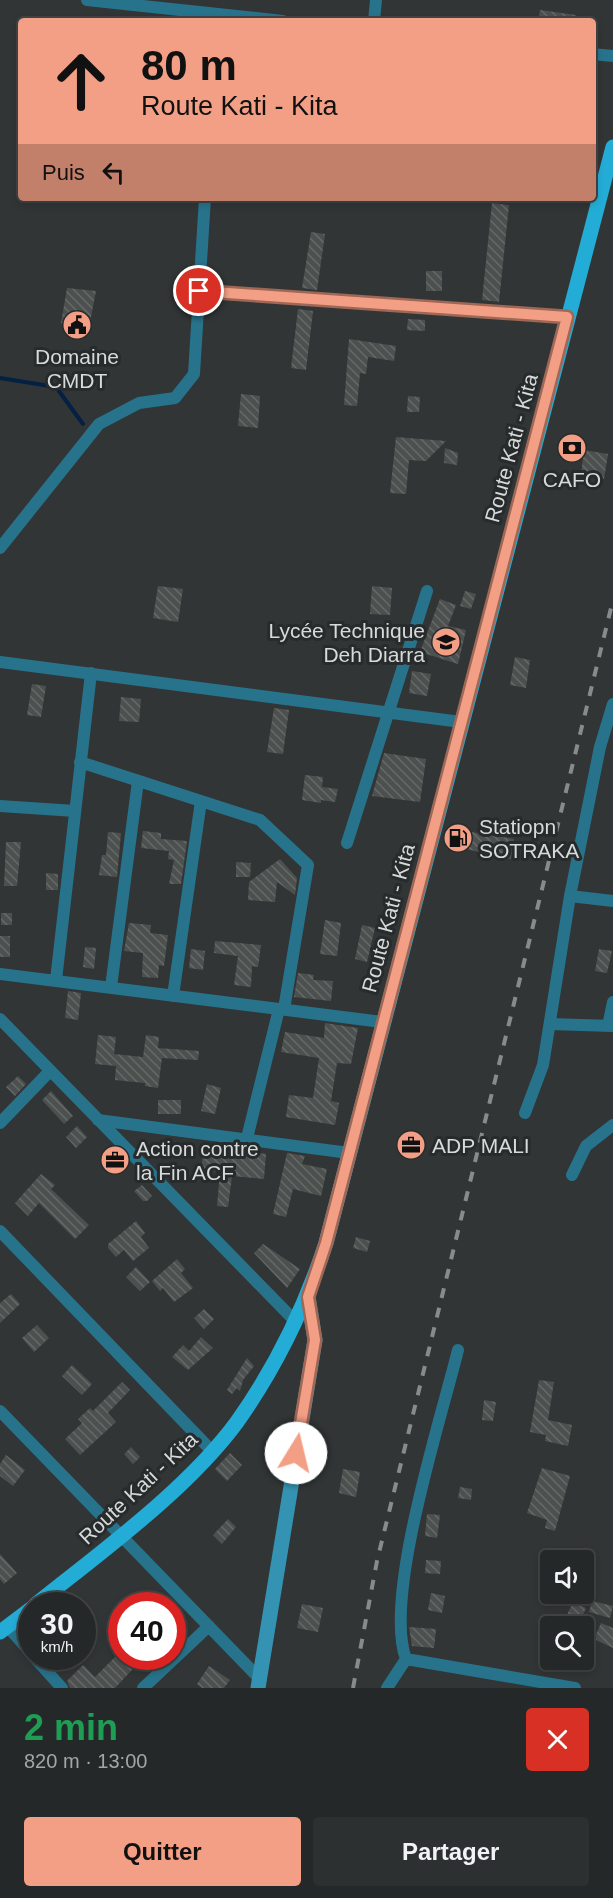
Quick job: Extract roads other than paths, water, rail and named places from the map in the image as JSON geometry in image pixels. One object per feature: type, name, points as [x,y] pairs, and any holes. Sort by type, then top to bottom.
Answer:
[{"type":"main road","name":"Route Kati - Kita","points":[[596,198],[613,147]]},
{"type":"main road","name":"Route Kati - Kita","points":[[51,1592],[121,1536],[180,1484],[236,1422],[296,1322],[308,1297],[326,1243],[595,201]]},
{"type":"main road","name":"Route Kati - Kita","points":[[4,1630],[18,1618]]},
{"type":"street","points":[[87,0],[234,18]]},
{"type":"street","points":[[374,18],[376,0]]},
{"type":"street","points":[[596,54],[613,56]]},
{"type":"street","points":[[0,548],[99,424],[139,403],[175,398],[194,374],[205,201]]},
{"type":"street","points":[[199,291],[567,317]]},
{"type":"street","points":[[347,843],[427,591]]},
{"type":"street","points":[[0,662],[461,722]]},
{"type":"street","points":[[56,980],[90,673]]},
{"type":"street","points":[[525,1113],[543,1065],[570,896],[600,747],[613,704]]},
{"type":"street","points":[[80,762],[260,820],[308,865],[282,1009],[248,1138]]},
{"type":"street","points":[[111,987],[138,781]]},
{"type":"street","points":[[173,996],[201,801]]},
{"type":"street","points":[[0,806],[75,812]]},
{"type":"street","points":[[570,896],[613,901]]},
{"type":"street","points":[[0,974],[382,1022]]},
{"type":"street","points":[[550,1024],[611,1026],[613,1002]]},
{"type":"street","points":[[0,1019],[296,1322]]},
{"type":"street","points":[[0,1123],[50,1071]]},
{"type":"street","points":[[98,1119],[248,1138],[349,1154]]},
{"type":"street","points":[[572,1175],[586,1146],[613,1125]]},
{"type":"street","points":[[0,1231],[211,1450]]},
{"type":"street","points":[[259,1683],[315,1340],[308,1297]]},
{"type":"street","points":[[406,1659],[400,1644],[400,1609],[410,1539],[458,1350]]},
{"type":"street","points":[[0,1411],[208,1626],[259,1683]]},
{"type":"street","points":[[143,1688],[208,1626]]},
{"type":"street","points":[[4,1630],[18,1642]]},
{"type":"street","points":[[387,1688],[406,1659]]},
{"type":"street","points":[[406,1659],[575,1688]]},
{"type":"street","points":[[46,1670],[62,1688]]},
{"type":"waterway","points":[[0,378],[56,387],[83,424]]},
{"type":"railway","points":[[353,1688],[377,1561],[613,600]]},
{"type":"place","name":"Domaine CMDT","points":[[77,325]]},
{"type":"place","name":"CAFO","points":[[572,448]]},
{"type":"place","name":"Lycée Technique Deh Diarra","points":[[446,642]]},
{"type":"place","name":"Statiopn SOTRAKA","points":[[458,838]]},
{"type":"place","name":"ADP MALI","points":[[411,1145]]},
{"type":"place","name":"Action contre la Fin ACF","points":[[115,1160]]}]
